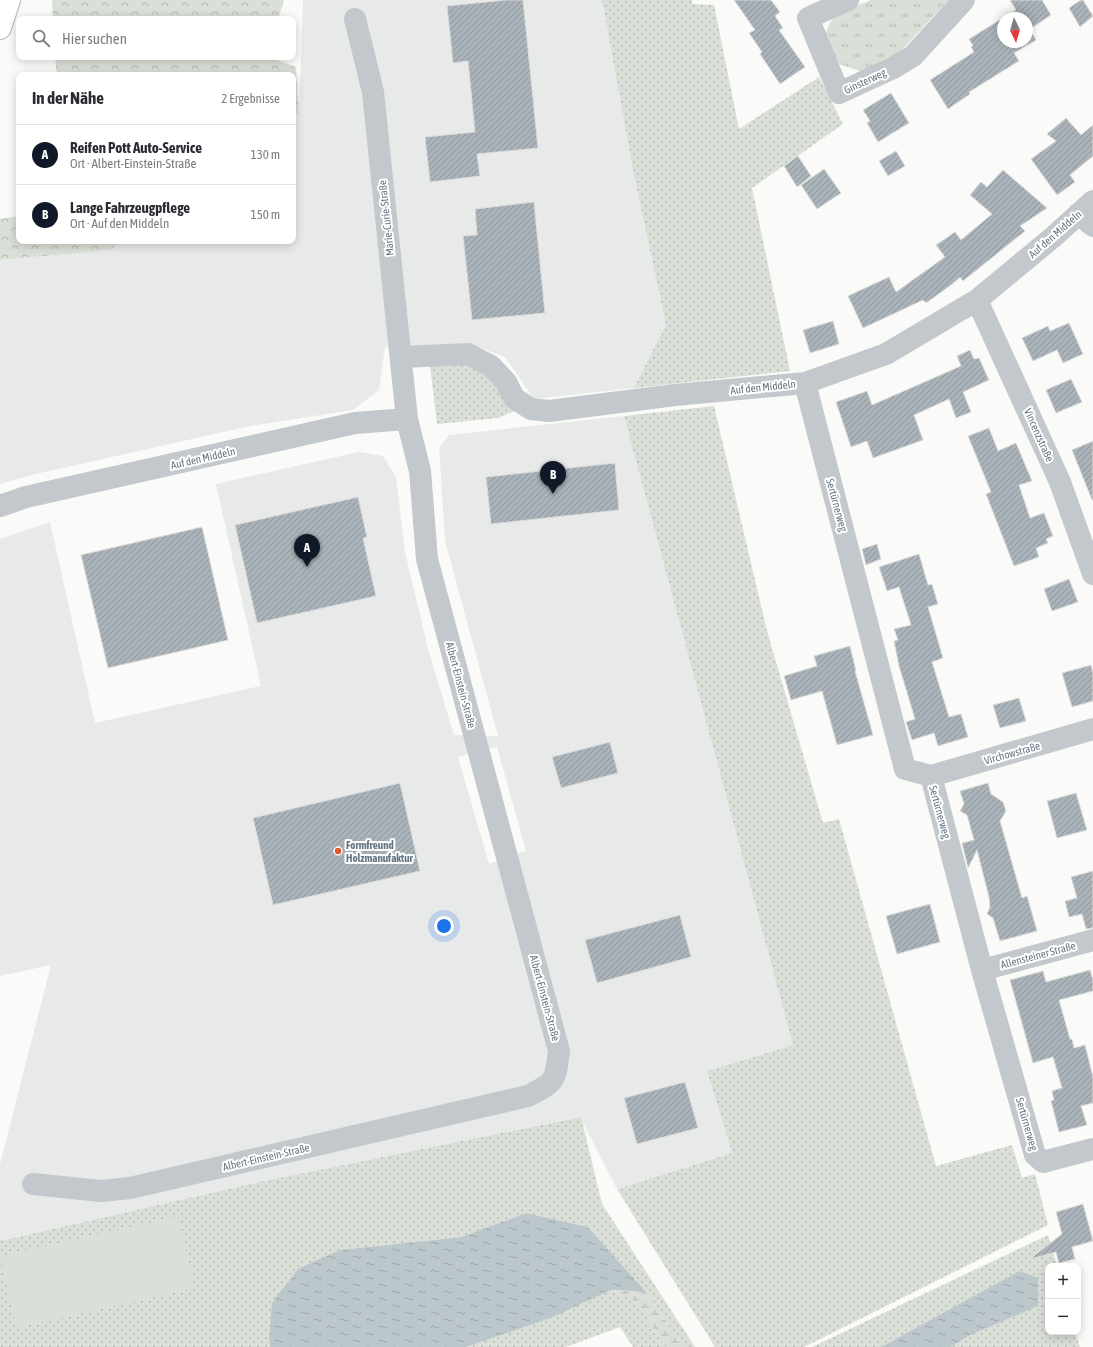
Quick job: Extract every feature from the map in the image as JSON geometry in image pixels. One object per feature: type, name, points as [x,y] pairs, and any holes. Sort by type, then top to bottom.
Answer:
[{"type":"main road","points":[[0,28],[10,0]]},
{"type":"street","name":"Ginsterweg","points":[[848,0],[808,18],[839,93],[893,68],[913,56],[964,0]]},
{"type":"street","name":"Marie-Curie-Straße","points":[[355,19],[374,92],[407,420]]},
{"type":"street","name":"Auf den Middeln","points":[[400,356],[468,354],[491,366],[506,382],[514,398],[531,409],[549,411],[675,395],[805,383],[886,354],[977,300],[1052,238],[1088,214]]},
{"type":"street","name":"Vincenzstraße","points":[[977,300],[1060,482],[1093,574]]},
{"type":"street","name":"Sertürnerweg","points":[[805,383],[905,769],[931,776],[982,970],[1035,1155],[1043,1162],[1093,1149]]},
{"type":"street","name":"Auf den Middeln","points":[[0,506],[26,497],[355,423],[407,420]]},
{"type":"street","name":"Albert-Einstein-Straße","points":[[33,1184],[101,1191],[130,1188],[528,1096],[549,1085],[556,1076],[559,1051],[427,559],[420,471],[407,420]]},
{"type":"street","name":"Virchowstraße","points":[[931,776],[1093,729]]},
{"type":"street","name":"Allensteiner Straße","points":[[982,970],[1093,940]]},
{"type":"shaded area","points":[[303,0],[602,0],[634,175],[666,325],[634,388],[534,399],[505,357],[467,343],[385,347],[379,390],[353,410],[250,426],[36,474],[0,484],[0,260],[111,250],[116,244],[296,244],[296,115],[299,114]]},
{"type":"shaded area","points":[[624,416],[793,1045],[707,1071],[732,1153],[617,1189],[580,1117],[259,1182],[0,1241],[0,1164],[51,965],[0,976],[0,539],[50,522],[95,723],[261,686],[216,484],[359,452],[383,456],[396,477],[405,552],[428,649],[454,735],[498,736],[445,541],[439,448],[449,435]],"holes":[[[497,747],[526,851],[489,864],[458,757]]]},
{"type":"green space","points":[[52,0],[284,0],[279,16],[53,16]]},
{"type":"green space","points":[[602,0],[692,0],[693,4],[714,5],[739,129],[819,77],[843,124],[752,188],[790,371],[634,388],[666,325],[634,175]]},
{"type":"green space","points":[[871,0],[949,0],[896,56],[863,72],[839,64],[825,34],[834,15]]},
{"type":"green space","points":[[55,60],[277,60],[296,67],[299,114],[296,115],[296,72],[57,72]]},
{"type":"green space","points":[[16,216],[16,244],[116,244],[111,250],[0,260],[0,219]]},
{"type":"green space","points":[[460,363],[477,369],[489,376],[515,411],[498,418],[437,424],[430,365]]},
{"type":"green space","points":[[714,406],[767,631],[823,823],[839,819],[936,1166],[1012,1145],[1022,1178],[1035,1174],[1048,1225],[804,1347],[715,1347],[617,1189],[732,1153],[707,1071],[793,1045],[624,416]]},
{"type":"green space","points":[[581,1117],[602,1204],[695,1347],[683,1347],[648,1294],[588,1227],[526,1213],[461,1237],[340,1250],[269,1341],[270,1347],[0,1347],[0,1241],[259,1182]]},
{"type":"green space","points":[[178,1216],[195,1288],[16,1328],[0,1256]]},
{"type":"green space","points":[[1048,1235],[1056,1263],[1045,1263],[1045,1335],[1076,1335],[1080,1347],[951,1347],[970,1335],[1019,1271],[881,1347],[812,1347]]},
{"type":"green space","points":[[611,1290],[637,1302],[665,1347],[633,1347],[620,1327],[566,1347],[466,1347],[551,1318]]},
{"type":"green space","points":[[611,1290],[633,1291],[648,1294],[683,1347],[665,1347],[637,1302]]},
{"type":"water","points":[[526,1213],[588,1227],[648,1294],[633,1291],[611,1290],[551,1318],[466,1347],[270,1347],[269,1341],[272,1303],[298,1269],[340,1250],[461,1237]]},
{"type":"water","points":[[1019,1271],[1038,1278],[1038,1306],[970,1335],[951,1347],[881,1347]]},
{"type":"building","points":[[506,0],[523,0],[538,148],[477,154],[480,176],[430,182],[425,137],[475,132],[468,61],[453,63],[447,6]]},
{"type":"building","points":[[734,0],[771,0],[780,12],[775,16],[783,28],[779,30],[805,67],[780,84],[760,54],[762,52],[749,33],[755,30]]},
{"type":"building","points":[[1010,0],[1042,0],[1051,15],[1033,27],[1033,12],[1013,12],[1016,10]]},
{"type":"building","points":[[1083,0],[1093,16],[1080,27],[1069,8]]},
{"type":"building","points":[[997,22],[997,48],[1022,48],[1014,53],[1019,61],[969,92],[970,94],[948,109],[930,80],[974,52],[971,47],[973,46],[969,39]]},
{"type":"building","points":[[1033,34],[1036,40],[1033,42]]},
{"type":"building","points":[[891,93],[909,123],[878,142],[867,123],[870,121],[863,110]]},
{"type":"building","points":[[1066,118],[1081,135],[1093,125],[1093,156],[1070,175],[1075,182],[1057,195],[1031,159],[1056,141],[1047,134]]},
{"type":"building","points":[[896,151],[905,166],[888,176],[879,161]]},
{"type":"building","points":[[798,156],[811,176],[797,187],[784,166]]},
{"type":"building","points":[[824,169],[841,193],[817,209],[801,185]]},
{"type":"building","points":[[1003,170],[1047,208],[1020,226],[1025,231],[963,281],[960,277],[926,303],[923,300],[863,328],[848,296],[889,277],[896,292],[945,257],[936,245],[955,232],[961,240],[992,214],[970,195],[981,182],[987,187]]},
{"type":"building","points":[[534,202],[545,313],[472,320],[463,236],[477,235],[475,209]]},
{"type":"building","points":[[833,321],[839,344],[810,353],[803,330]]},
{"type":"building","points":[[1069,323],[1083,354],[1063,363],[1057,350],[1033,361],[1022,338],[1048,326],[1050,331]]},
{"type":"building","points":[[970,350],[974,359],[979,358],[989,380],[963,392],[971,412],[956,418],[949,399],[914,415],[923,440],[873,458],[867,441],[851,447],[836,402],[867,391],[872,405],[961,366],[957,356]]},
{"type":"building","points":[[1071,379],[1082,402],[1056,413],[1046,390]]},
{"type":"building","points":[[989,428],[998,451],[1016,443],[1032,481],[1019,485],[1030,518],[1044,513],[1053,536],[1046,539],[1048,543],[1036,548],[1039,557],[1014,566],[986,494],[991,492],[968,436]]},
{"type":"building","points":[[1093,441],[1093,500],[1092,500],[1072,450]]},
{"type":"building","points":[[615,463],[619,510],[491,524],[486,477]]},
{"type":"building","points":[[358,497],[367,537],[363,538],[376,596],[257,623],[235,525]]},
{"type":"building","points":[[202,527],[228,640],[108,668],[81,555]]},
{"type":"building","points":[[877,544],[881,559],[866,565],[862,549]]},
{"type":"building","points":[[919,554],[928,585],[932,584],[938,604],[928,607],[943,658],[932,662],[949,717],[961,714],[968,737],[938,746],[934,733],[912,740],[906,722],[915,719],[899,666],[894,641],[898,640],[894,629],[911,625],[899,587],[887,591],[879,567]]},
{"type":"building","points":[[1069,579],[1078,602],[1052,611],[1044,589]]},
{"type":"building","points":[[850,646],[855,671],[873,735],[837,745],[822,691],[791,700],[784,676],[817,666],[814,656]]},
{"type":"building","points":[[1091,665],[1093,673],[1093,701],[1072,707],[1062,673]]},
{"type":"building","points":[[1019,698],[1026,721],[1000,728],[993,705]]},
{"type":"building","points":[[610,742],[618,773],[561,788],[552,757]]},
{"type":"building","name":"Formfreund Holzmanufaktur","points":[[400,783],[420,871],[273,905],[253,818]]},
{"type":"building","points":[[988,783],[991,794],[1003,802],[1006,811],[1000,821],[1022,898],[1027,896],[1037,931],[1000,941],[993,918],[987,914],[990,907],[989,897],[977,850],[968,868],[962,843],[974,840],[967,815],[960,811],[964,804],[960,791]]},
{"type":"building","points":[[1076,793],[1087,830],[1057,838],[1047,801]]},
{"type":"building","points":[[1093,871],[1093,928],[1086,929],[1082,914],[1069,917],[1065,901],[1077,898],[1071,877]]},
{"type":"building","points":[[930,904],[940,942],[897,954],[886,916]]},
{"type":"building","points":[[680,915],[691,957],[597,983],[585,940]]},
{"type":"building","points":[[1090,970],[1093,980],[1093,991],[1059,1000],[1074,1048],[1085,1045],[1093,1077],[1093,1103],[1081,1106],[1087,1125],[1059,1132],[1051,1101],[1054,1100],[1052,1091],[1062,1088],[1053,1057],[1033,1063],[1010,980],[1043,971],[1046,982]]},
{"type":"building","points":[[685,1082],[698,1128],[637,1144],[624,1098]]},
{"type":"building","points":[[1083,1204],[1093,1241],[1072,1247],[1075,1259],[1059,1263],[1056,1252],[1030,1259],[1062,1234],[1056,1212]]},
{"type":"place","name":"Lange Fahrzeugpflege","points":[[553,494]]},
{"type":"place","name":"Reifen Pott Auto-Service","points":[[307,567]]},
{"type":"place","name":"Formfreund Holzmanufaktur","points":[[338,851]]}]
